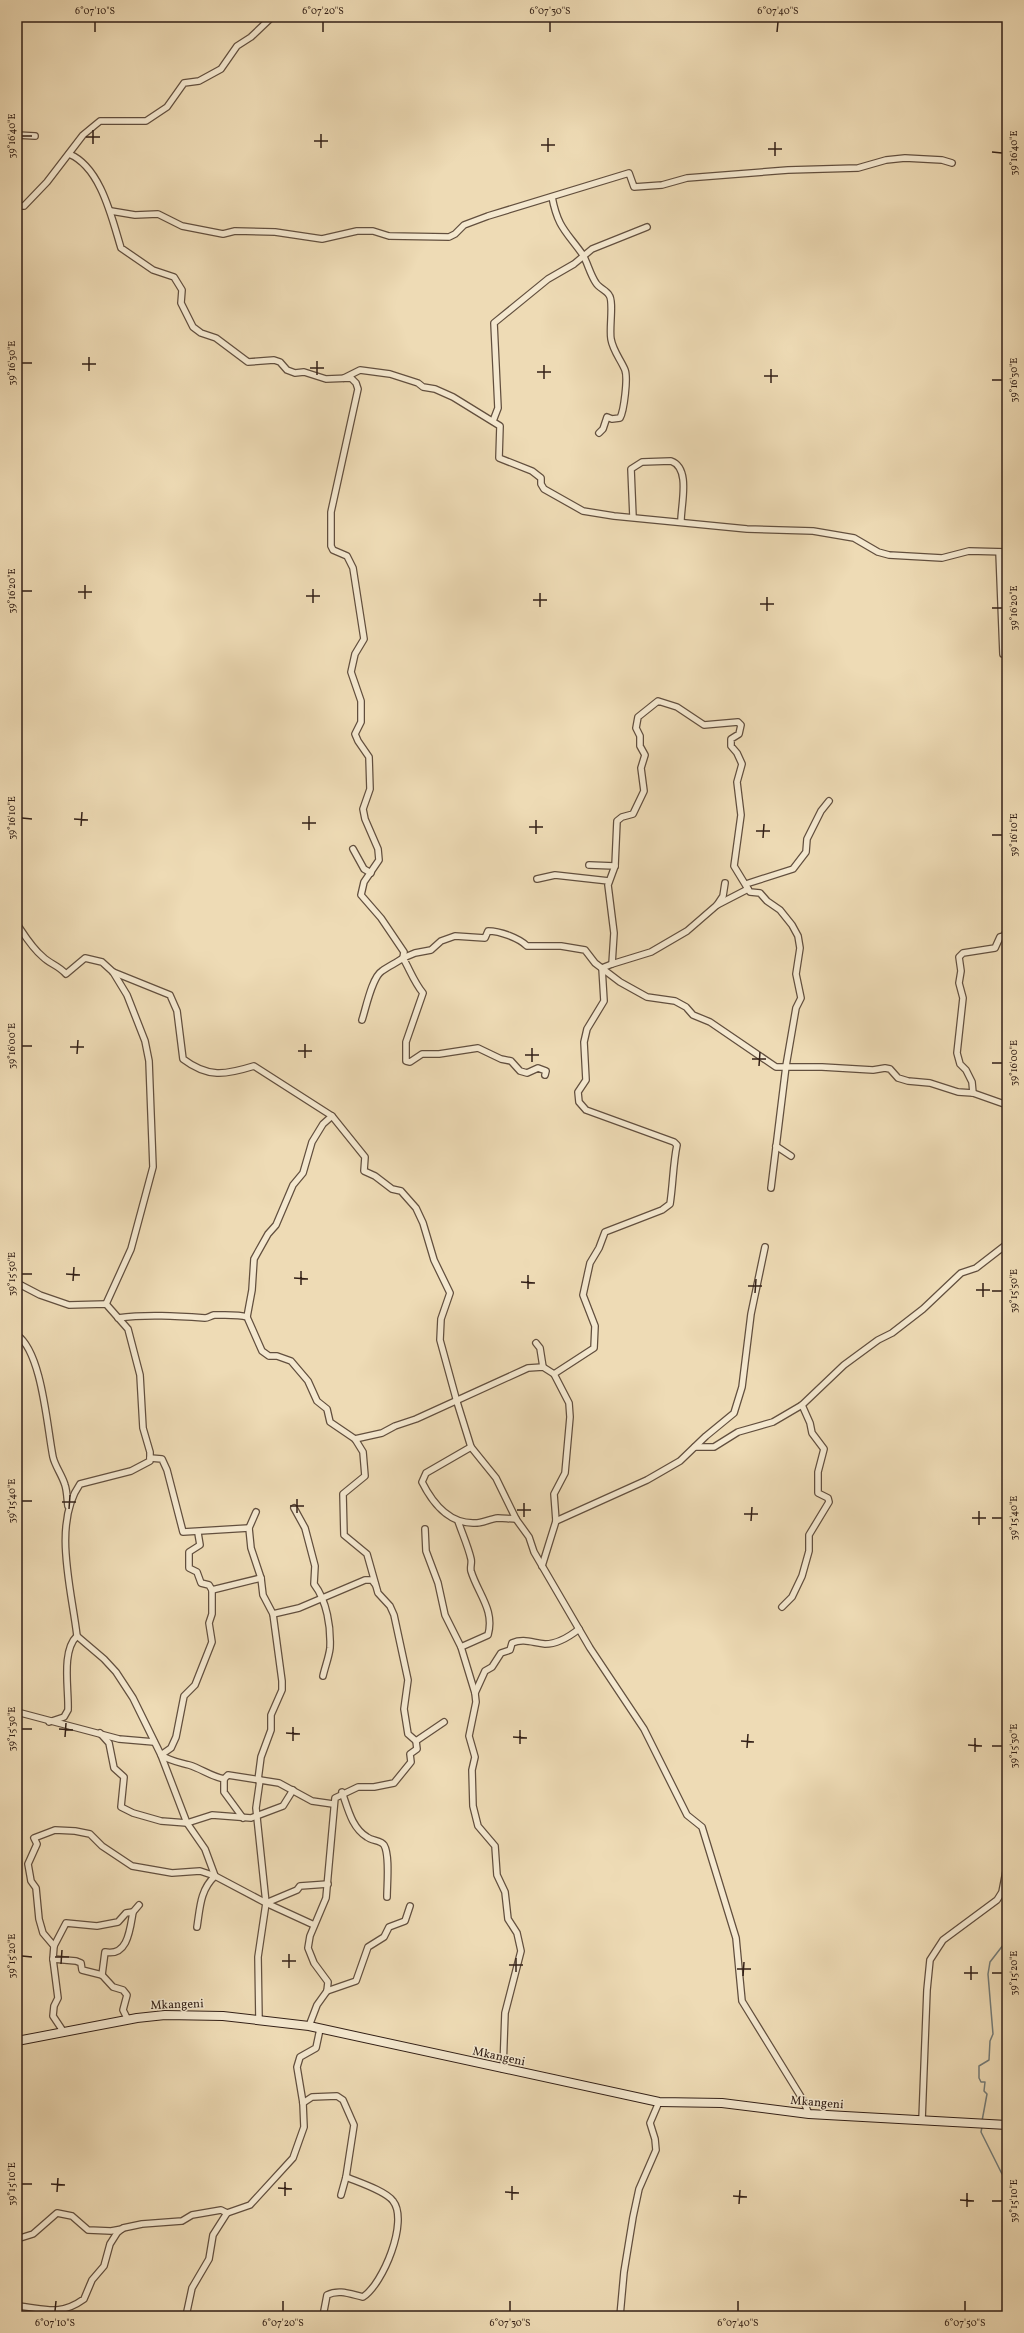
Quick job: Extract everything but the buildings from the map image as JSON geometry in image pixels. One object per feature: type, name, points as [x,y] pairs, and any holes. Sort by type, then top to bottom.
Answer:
[{"type":"street","points":[[17,206],[24,206],[69,154],[83,135],[100,122],[146,121],[167,107],[184,83],[199,81],[221,69],[237,46],[251,37],[272,17]]},
{"type":"street","points":[[17,135],[35,136]]},
{"type":"street","points":[[69,154],[75,156],[97,180],[111,211],[121,248],[152,270],[174,277],[179,282],[182,290],[180,303],[193,327],[200,333],[216,338],[248,362],[274,360],[280,362],[287,370],[295,373],[304,372],[326,379],[351,378],[356,383],[358,389],[331,512],[331,546],[333,550],[347,556],[353,568],[364,639],[355,654],[351,672],[361,701],[361,722],[356,734],[358,741],[369,757],[370,789],[363,809],[365,819],[378,849],[379,860],[364,882],[361,895],[404,952],[403,958],[411,972],[414,982],[423,993],[406,1042],[406,1061],[410,1062],[422,1054],[439,1054],[478,1048],[501,1060],[511,1061],[520,1071],[527,1073],[538,1068],[546,1071],[545,1075]]},
{"type":"street","points":[[111,211],[135,215],[158,214],[182,226],[223,234],[235,231],[275,232],[322,239],[356,231],[373,231],[388,236],[438,237],[455,234],[464,224],[629,173],[634,187],[662,185],[687,178],[788,170],[858,168],[886,160],[906,158],[942,160],[952,163]]},
{"type":"street","points":[[552,197],[561,228],[583,256],[596,284],[610,295],[612,310],[610,318],[611,341],[625,371],[622,414],[616,419],[608,417],[603,429],[599,432]]},
{"type":"street","points":[[492,421],[498,408],[494,324],[548,279],[592,249],[647,227]]},
{"type":"street","points":[[344,378],[360,370],[390,374],[418,383],[423,387],[435,389],[453,397],[500,426],[499,458],[532,471],[541,478],[541,484],[544,489],[583,511],[747,528],[812,531],[854,538],[878,552],[889,555],[942,558],[969,551],[1007,552]]},
{"type":"street","points":[[634,517],[631,469],[642,462],[671,461],[682,468],[684,477],[681,521]]},
{"type":"street","points":[[999,552],[1003,654]]},
{"type":"street","points":[[612,964],[614,933],[609,881],[613,876],[615,866],[617,821],[622,817],[633,814],[638,807],[645,786],[641,768],[645,755],[640,746],[640,736],[636,728],[638,717],[658,701],[678,706],[704,725],[738,722],[741,725],[739,734],[731,739],[731,746],[737,753],[742,764],[737,782],[741,815],[734,866],[750,892],[760,893],[770,904],[780,910],[792,925],[798,936],[800,948],[796,974],[801,998],[796,1008],[786,1066],[771,1188]]},
{"type":"street","points":[[602,968],[651,952],[687,931],[717,905],[747,886],[793,869],[806,852],[807,839],[821,811],[829,801]]},
{"type":"street","points":[[353,849],[364,869],[371,873]]},
{"type":"street","points":[[589,865],[615,866]]},
{"type":"street","points":[[537,879],[561,875],[609,881]]},
{"type":"street","points":[[717,905],[723,896],[725,883]]},
{"type":"street","points":[[17,924],[28,941],[44,959],[58,965],[66,974],[85,958],[102,962],[112,972],[127,995],[145,1041],[149,1061],[153,1167],[132,1249],[106,1304]]},
{"type":"street","points":[[973,1092],[972,1082],[966,1070],[960,1064],[957,1053],[963,998],[959,983],[961,971],[959,956],[995,948],[1000,937],[1004,936],[1007,929]]},
{"type":"street","points":[[362,1020],[373,983],[381,971],[390,968],[403,958],[415,953],[431,950],[441,941],[455,936],[481,939],[485,938],[488,931],[492,931],[523,942],[527,946],[561,946],[585,950],[602,968],[642,994],[675,1001],[686,1007],[693,1015],[710,1022],[776,1068],[786,1066],[872,1070],[885,1068],[890,1069],[898,1078],[908,1081],[930,1083],[958,1092],[973,1092],[1007,1105]]},
{"type":"street","points":[[554,1374],[594,1348],[595,1326],[583,1295],[590,1263],[599,1248],[605,1232],[662,1210],[670,1204],[675,1170],[674,1157],[677,1145],[674,1142],[586,1110],[579,1102],[578,1092],[586,1080],[584,1042],[587,1029],[604,1001],[602,968]]},
{"type":"street","points":[[112,972],[170,995],[177,1011],[183,1059],[192,1066],[202,1071],[230,1073],[256,1066],[332,1116],[365,1157],[364,1171],[375,1176],[392,1189],[401,1191],[416,1208],[423,1223],[434,1260],[450,1293],[441,1319],[440,1340],[457,1402],[472,1447],[496,1478],[516,1519],[529,1537],[542,1566],[579,1630],[644,1729],[687,1815],[702,1827],[736,1938],[742,2001],[785,2075],[803,2100],[809,2114]]},
{"type":"street","points":[[328,1991],[328,1982],[314,1963],[308,1948],[314,1925],[326,1898],[333,1804],[335,1798],[342,1792],[358,1787],[374,1787],[394,1783],[411,1762],[410,1754],[417,1749],[416,1741],[408,1734],[404,1709],[408,1680],[394,1615],[390,1606],[382,1599],[366,1554],[344,1535],[343,1494],[365,1476],[363,1452],[355,1439],[330,1422],[327,1410],[317,1401],[308,1381],[291,1361],[277,1356],[269,1356],[262,1351],[247,1317],[252,1290],[254,1259],[268,1234],[276,1225],[293,1185],[303,1173],[312,1142],[323,1124],[332,1116]]},
{"type":"street","points":[[776,1146],[791,1156]]},
{"type":"street","points":[[695,1447],[714,1447],[738,1432],[773,1422],[802,1405],[844,1365],[878,1340],[892,1333],[923,1309],[961,1273],[976,1268],[1007,1244]]},
{"type":"street","points":[[556,1521],[647,1480],[680,1462],[734,1413],[742,1386],[751,1314],[765,1247]]},
{"type":"street","points":[[17,1283],[40,1295],[69,1305],[106,1304]]},
{"type":"street","points":[[49,1722],[64,1716],[68,1710],[68,1662],[71,1645],[77,1636],[65,1548],[69,1514],[74,1493],[80,1484],[131,1471],[150,1461],[142,1428],[140,1375],[128,1329],[106,1304]]},
{"type":"street","points":[[118,1318],[138,1315],[161,1317],[187,1315],[206,1318],[212,1315],[226,1316],[236,1314],[247,1317]]},
{"type":"street","points":[[17,1335],[23,1339],[32,1354],[45,1402],[54,1458],[66,1486],[69,1514]]},
{"type":"street","points":[[536,1343],[540,1348],[543,1367]]},
{"type":"street","points":[[355,1439],[382,1433],[457,1402],[528,1368],[543,1367],[554,1374],[569,1403],[570,1416],[565,1473],[554,1494],[556,1521],[542,1566]]},
{"type":"street","points":[[782,1607],[792,1597],[802,1576],[809,1551],[809,1535],[829,1502],[828,1498],[818,1493],[818,1472],[824,1449],[812,1433],[810,1423],[802,1405]]},
{"type":"street","points":[[472,1447],[426,1473],[422,1482],[433,1503],[458,1521],[474,1524],[498,1518],[516,1519]]},
{"type":"street","points":[[150,1458],[162,1459],[167,1470],[183,1532],[198,1533],[214,1529],[249,1528]]},
{"type":"street","points":[[294,1508],[305,1528],[315,1566],[314,1584],[322,1598],[328,1622],[330,1647],[324,1676]]},
{"type":"street","points":[[256,1512],[249,1528],[251,1548],[261,1578],[263,1595],[273,1614],[282,1690],[271,1716],[270,1730],[261,1757],[256,1799],[266,1903],[258,1957],[259,2020]]},
{"type":"street","points":[[458,1521],[471,1560],[470,1569],[473,1578],[488,1605],[490,1627],[488,1635],[461,1647]]},
{"type":"street","points":[[425,1529],[426,1551],[438,1583],[445,1615],[461,1647],[475,1693],[476,1702],[469,1736],[475,1757],[472,1770],[473,1806],[478,1826],[495,1846],[497,1875],[505,1892],[508,1919],[517,1933],[521,1951],[505,2013],[503,2069]]},
{"type":"street","points":[[161,1755],[171,1748],[176,1737],[184,1696],[195,1685],[212,1642],[209,1623],[212,1614],[212,1590],[210,1585],[200,1581],[196,1572],[189,1568],[188,1552],[200,1545],[198,1533]]},
{"type":"street","points":[[212,1590],[261,1578]]},
{"type":"street","points":[[273,1614],[299,1608],[365,1580],[372,1580],[376,1585]]},
{"type":"street","points":[[475,1693],[485,1671],[492,1667],[501,1653],[510,1650],[512,1643],[520,1640],[546,1644],[562,1641],[579,1630]]},
{"type":"street","points":[[77,1636],[104,1659],[116,1672],[133,1698],[161,1755],[187,1823],[205,1849],[215,1876]]},
{"type":"street","points":[[17,1712],[24,1712],[49,1722],[100,1733],[119,1739],[154,1742]]},
{"type":"street","points":[[416,1741],[444,1722]]},
{"type":"street","points":[[100,1733],[109,1743],[114,1768],[124,1777],[121,1807],[133,1813],[161,1821],[187,1823],[212,1815],[243,1818],[257,1816],[283,1806],[293,1790]]},
{"type":"street","points":[[161,1755],[170,1761],[189,1765],[209,1776],[224,1779]]},
{"type":"street","points":[[243,1818],[224,1792],[224,1779],[228,1775],[279,1783],[312,1801],[333,1804]]},
{"type":"street","points":[[342,1792],[358,1830],[384,1847],[387,1860],[387,1897]]},
{"type":"street","points":[[54,1946],[43,1932],[39,1919],[36,1888],[31,1881],[28,1864],[37,1844],[34,1838],[55,1830],[75,1831],[90,1834],[102,1846],[132,1866],[172,1873],[200,1871],[215,1876],[266,1903],[314,1925]]},
{"type":"street","points":[[922,2120],[927,1990],[930,1960],[943,1940],[997,1900],[1002,1892],[1007,1866]]},
{"type":"street","points":[[197,1927],[202,1895],[207,1883],[215,1876]]},
{"type":"street","points":[[266,1903],[297,1890],[300,1886],[328,1884]]},
{"type":"street","points":[[102,1975],[105,1952],[112,1954],[118,1952],[129,1938],[133,1912],[139,1905]]},
{"type":"street","points":[[309,2026],[317,2005],[328,1991],[356,1981],[368,1947],[384,1937],[389,1927],[405,1920],[410,1906]]},
{"type":"street","points":[[62,2031],[53,2016],[54,2006],[58,1998],[53,1959],[54,1946],[66,1923],[97,1926],[118,1922],[126,1913],[133,1912]]},
{"type":"street","points":[[53,1959],[76,1961],[81,1963],[82,1970],[102,1975],[113,1987],[123,1990],[127,1995],[123,2010],[128,2020]]},
{"type":"street","name":"Mkangeni","points":[[17,2041],[62,2031],[128,2020],[165,2015],[209,2015],[309,2026],[659,2102],[722,2103],[809,2114],[1007,2125]]},
{"type":"street","points":[[186,2316],[192,2288],[209,2259],[212,2235],[227,2213],[250,2205],[293,2158],[304,2127],[304,2103],[297,2067],[300,2057],[316,2048],[320,2029]]},
{"type":"street","points":[[304,2103],[312,2097],[337,2096],[343,2100],[354,2125],[346,2177],[340,2195]]},
{"type":"street","points":[[620,2316],[624,2272],[639,2189],[656,2150],[655,2139],[650,2123],[659,2102]]},
{"type":"street","points":[[323,2316],[327,2296],[331,2293],[341,2291],[363,2297],[371,2292],[389,2260],[399,2221],[393,2200],[380,2191],[346,2177]]},
{"type":"street","points":[[17,2239],[33,2234],[57,2213],[72,2216],[88,2230],[112,2231],[142,2224],[182,2221],[192,2215],[213,2211],[221,2210],[227,2213]]},
{"type":"street","points":[[17,2306],[46,2311],[58,2311],[84,2299],[92,2280],[104,2266],[110,2244],[123,2228]]},
{"type":"waterway","points":[[982,2121],[987,2094],[984,2091],[985,2082],[981,2082],[979,2078],[979,2066],[989,2060],[990,2041],[993,2034],[988,1974],[990,1962],[1007,1940]]},
{"type":"waterway","points":[[982,2127],[981,2132],[1002,2174]]}]
